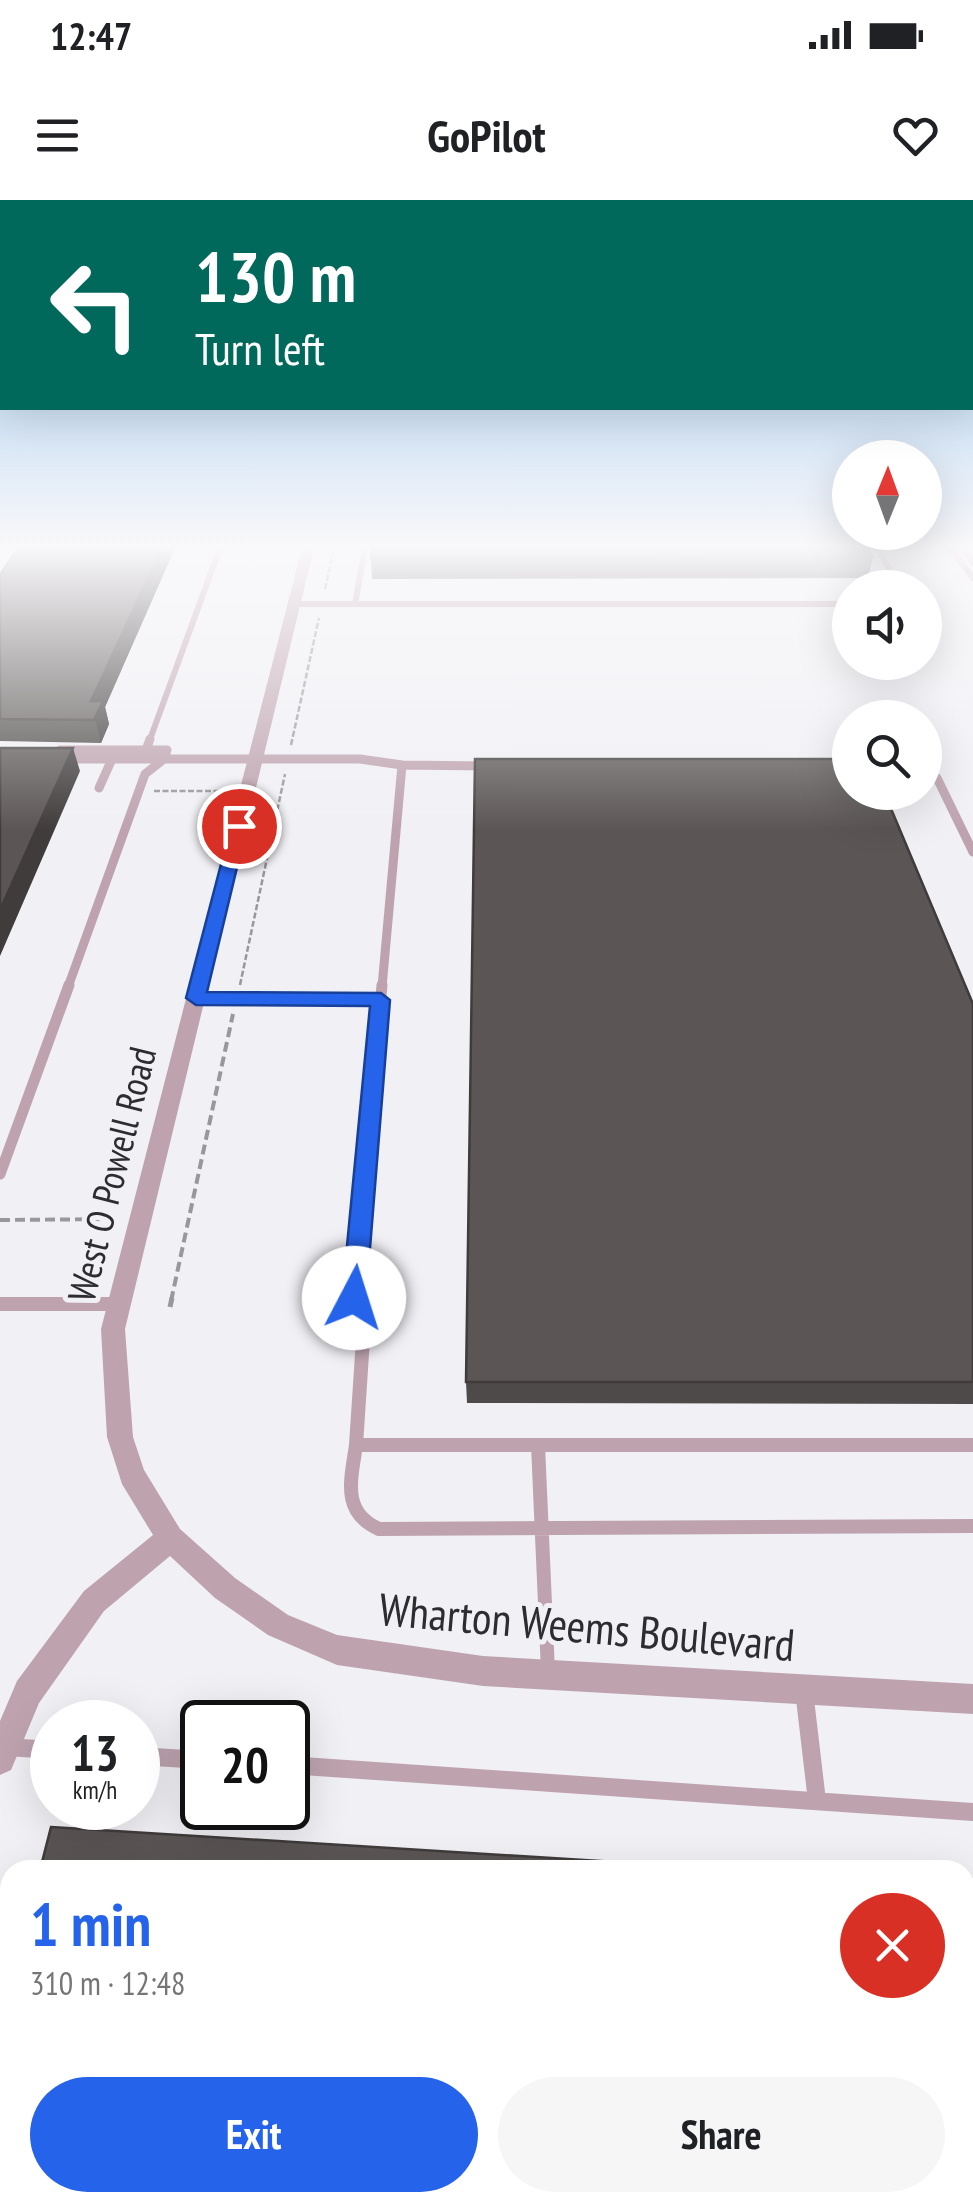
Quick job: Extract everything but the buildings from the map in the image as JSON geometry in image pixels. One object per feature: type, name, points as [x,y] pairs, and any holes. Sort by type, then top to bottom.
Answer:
[{"type":"street","name":"West O Powell Road","points":[[170,1538],[132,1475],[120,1437],[113,1328],[285,642]]},
{"type":"street","name":"Wharton Weems Boulevard","points":[[170,1538],[225,1588],[278,1625],[337,1650],[548,1676],[973,1699]]},
{"type":"street","points":[[2,1753],[28,1692],[94,1601],[170,1538]]},
{"type":"lane","points":[[146,750],[186,642]]},
{"type":"lane","points":[[0,1174],[145,774],[164,759],[167,750],[55,754],[112,759],[164,759],[256,760],[360,759],[402,765],[493,766]]},
{"type":"lane","points":[[99,788],[112,759]]},
{"type":"lane","points":[[354,1298],[402,765]]},
{"type":"lane","points":[[942,788],[973,852]]},
{"type":"lane","points":[[196,998],[381,1000]]},
{"type":"lane","points":[[0,1304],[120,1304]]},
{"type":"lane","points":[[363,1340],[350,1497],[357,1518],[379,1528],[973,1526]]},
{"type":"lane","points":[[356,1445],[973,1445]]},
{"type":"lane","points":[[538,1445],[548,1676]]},
{"type":"lane","points":[[804,1690],[818,1801]]},
{"type":"lane","points":[[2,1753],[30,1751]]},
{"type":"lane","points":[[310,1766],[973,1812]]},
{"type":"path","points":[[170,1307],[314,642]]},
{"type":"path","points":[[139,792],[248,791]]},
{"type":"path","points":[[0,1220],[140,1219]]},
{"type":"route","points":[[239,826],[196,998],[381,1000],[354,1298]]}]
